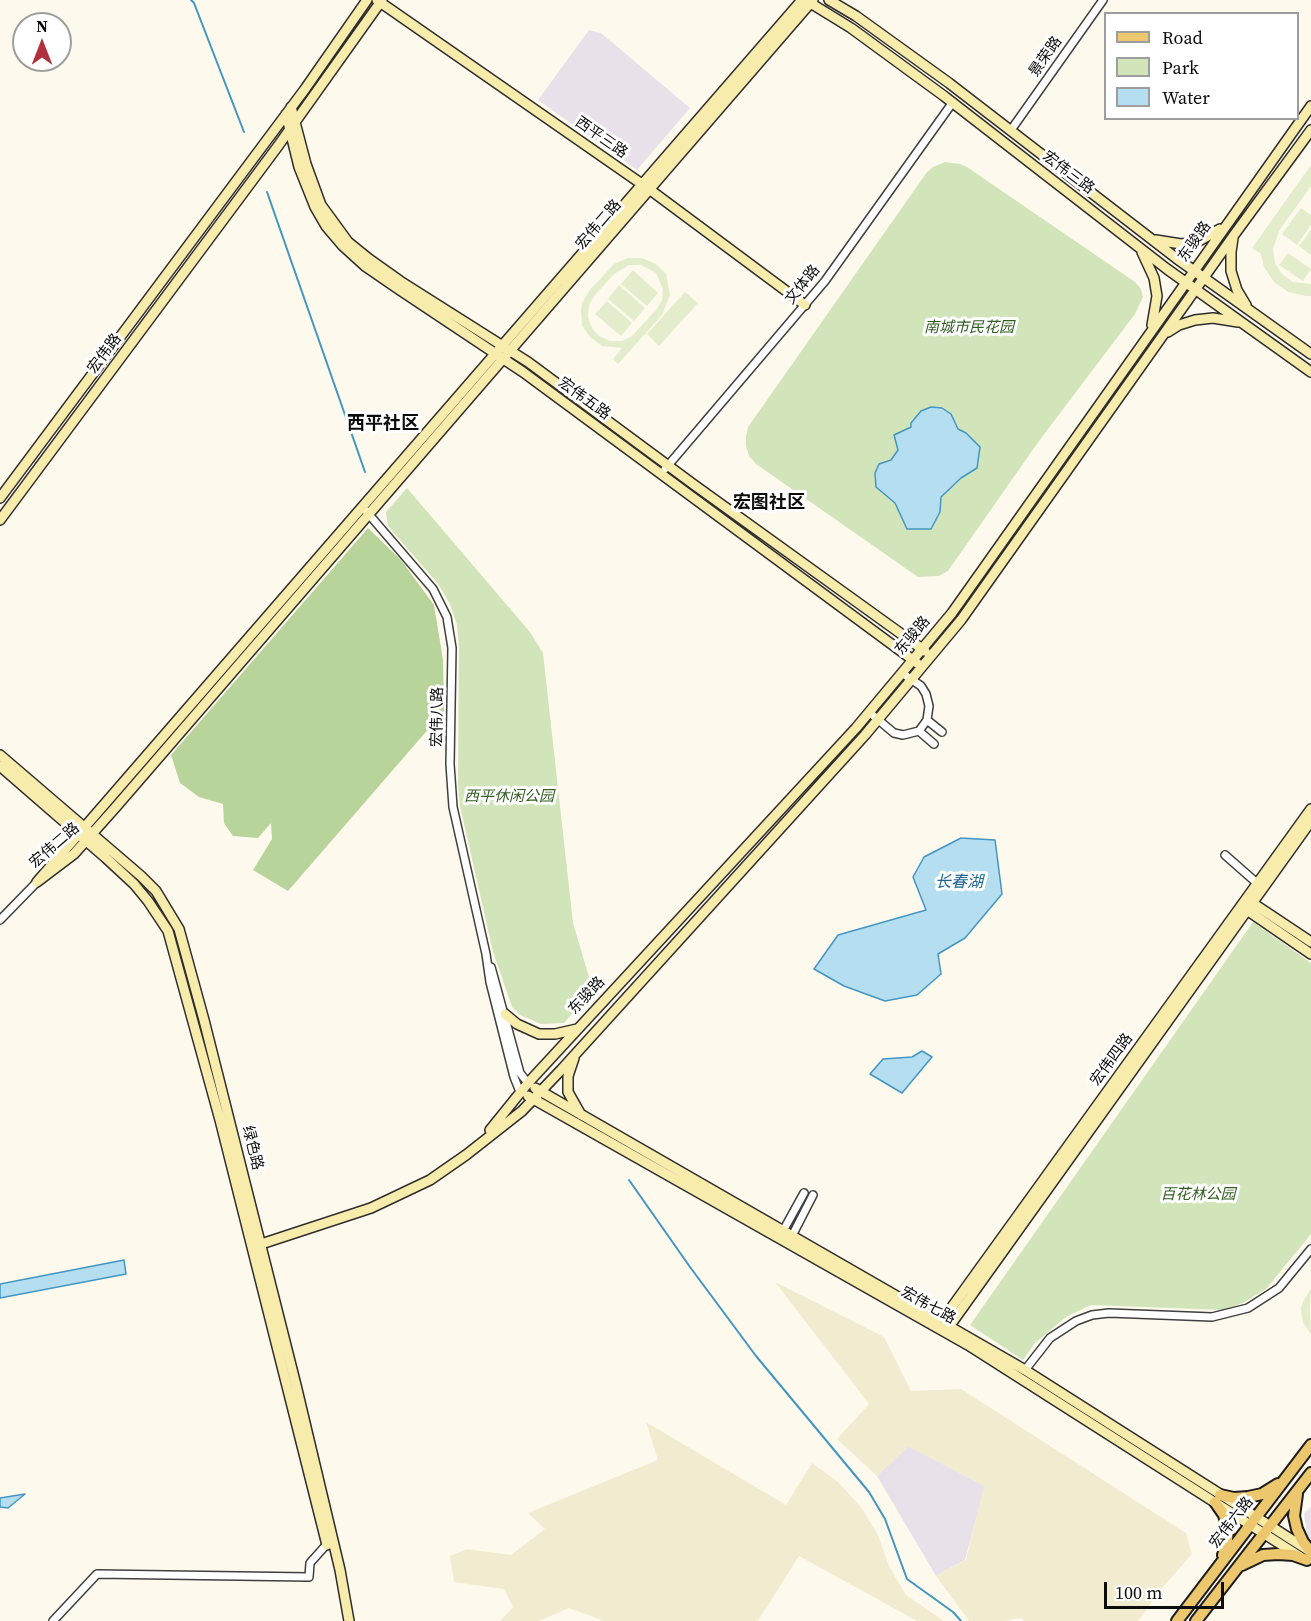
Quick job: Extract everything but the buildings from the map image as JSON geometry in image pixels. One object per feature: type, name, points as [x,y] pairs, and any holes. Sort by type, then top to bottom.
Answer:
[{"type":"main road","name":"宏伟六路","points":[[1177,1621],[1311,1445]]},
{"type":"main road","points":[[1196,1621],[1311,1473]]},
{"type":"main road","points":[[1220,1562],[1226,1547],[1228,1531],[1218,1499],[1248,1497],[1274,1487],[1285,1478]]},
{"type":"main road","points":[[1299,1490],[1294,1516],[1310,1557]]},
{"type":"main road","points":[[1237,1568],[1263,1555],[1310,1557]]},
{"type":"street","points":[[289,111],[367,0]]},
{"type":"street","name":"宏伟三路","points":[[829,0],[856,16],[950,83],[1151,239],[1311,354]]},
{"type":"street","name":"景荣路","points":[[1011,130],[1103,0]]},
{"type":"street","points":[[292,125],[380,1]]},
{"type":"street","name":"西平三路","points":[[380,1],[646,187],[805,305]]},
{"type":"street","name":"宏伟三路","points":[[807,1],[851,28],[952,102],[1140,248],[1311,372]]},
{"type":"street","name":"宏伟二路","points":[[85,834],[108,803],[374,493],[404,466],[807,1]]},
{"type":"street","name":"文体路","points":[[665,470],[825,281],[952,102]]},
{"type":"street","name":"东骏路","points":[[482,1141],[528,1083],[869,712],[952,613],[1311,106]]},
{"type":"street","name":"宏伟五路","points":[[289,111],[299,167],[315,207],[326,226],[365,266],[503,352],[665,470],[922,649]]},
{"type":"street","name":"宏伟路","points":[[0,498],[289,111]]},
{"type":"street","name":"宏伟路","points":[[0,520],[292,125]]},
{"type":"street","name":"东骏路","points":[[257,1245],[391,1200],[430,1180],[522,1111],[878,720],[961,620],[1311,130]]},
{"type":"street","points":[[1151,239],[1181,244],[1197,242],[1225,227]]},
{"type":"street","points":[[1234,235],[1231,252],[1232,271],[1237,290],[1249,310]]},
{"type":"street","points":[[1140,248],[1154,278],[1157,296],[1151,331]]},
{"type":"street","points":[[1164,335],[1179,325],[1195,320],[1213,318],[1244,324]]},
{"type":"street","name":"宏伟二路","points":[[37,882],[85,834],[380,502],[404,466]]},
{"type":"street","name":"宏伟五路","points":[[665,470],[922,667]]},
{"type":"street","name":"宏伟八路","points":[[362,507],[433,589],[447,617],[452,637],[450,774],[453,807],[486,954],[490,982],[514,1077],[520,1092]]},
{"type":"street","points":[[922,649],[932,656]]},
{"type":"street","points":[[869,712],[894,733],[903,735],[919,731],[927,720],[929,706],[926,694],[921,686],[902,673]]},
{"type":"street","points":[[927,720],[942,732]]},
{"type":"street","points":[[919,731],[934,744]]},
{"type":"street","name":"绿色路","points":[[0,755],[85,834]]},
{"type":"street","name":"绿色路","points":[[0,766],[156,891],[179,929],[340,1570],[349,1621]]},
{"type":"street","name":"宏伟四路","points":[[1247,905],[1258,884],[1311,809]]},
{"type":"street","name":"宏伟四路","points":[[943,1327],[1247,905],[1311,821]]},
{"type":"street","points":[[1225,855],[1258,884]]},
{"type":"street","points":[[0,920],[37,882]]},
{"type":"street","points":[[1247,905],[1311,942]]},
{"type":"street","points":[[1247,905],[1311,954]]},
{"type":"street","name":"宏伟八路","points":[[486,954],[496,980],[520,1073],[528,1083]]},
{"type":"street","points":[[505,1014],[517,1024],[539,1034],[555,1034],[579,1028]]},
{"type":"street","points":[[576,1052],[568,1076],[568,1092],[582,1117]]},
{"type":"street","name":"宏伟七路","points":[[528,1083],[582,1117],[792,1236],[943,1327],[1310,1557]]},
{"type":"street","name":"宏伟七路","points":[[520,1092],[943,1327],[1025,1370],[1218,1499]]},
{"type":"street","points":[[783,1231],[804,1193]]},
{"type":"street","points":[[792,1236],[813,1195]]},
{"type":"street","name":"绿色路","points":[[257,1245],[343,1621]]},
{"type":"street","points":[[1025,1370],[1050,1338],[1076,1321],[1092,1316],[1108,1313],[1212,1317],[1248,1308],[1279,1288],[1311,1249]]},
{"type":"street","points":[[53,1621],[98,1574],[309,1577],[310,1563],[327,1544]]},
{"type":"shaded area","points":[[589,30],[601,33],[690,108],[637,170],[538,100]]},
{"type":"shaded area","points":[[775,1282],[884,1337],[911,1391],[961,1389],[1186,1533],[1192,1554],[1158,1593],[1138,1621],[1025,1621],[1021,1618],[1003,1621],[969,1621],[936,1576],[966,1560],[984,1486],[908,1446],[877,1476],[837,1439],[869,1404]]},
{"type":"shaded area","points":[[646,1422],[786,1505],[812,1463],[838,1482],[861,1507],[878,1535],[889,1566],[906,1595],[944,1621],[917,1621],[799,1556],[758,1621],[604,1621],[569,1608],[539,1621],[500,1621],[513,1607],[504,1589],[454,1582],[450,1556],[467,1549],[511,1555],[545,1529],[528,1513],[658,1460]]},
{"type":"shaded area","points":[[908,1446],[985,1486],[965,1560],[936,1576],[877,1476]]},
{"type":"shaded area","points":[[1311,1506],[1311,1542],[1308,1540],[1304,1514]]},
{"type":"green space","name":"南城市民花园","points":[[945,162],[967,167],[1135,282],[1141,289],[1143,297],[1135,314],[1039,441],[948,571],[939,576],[918,577],[756,464],[749,456],[746,436],[748,427],[927,172]]},
{"type":"green space","points":[[1311,165],[1311,186],[1279,231],[1273,249],[1275,263],[1282,274],[1293,282],[1311,284],[1311,296],[1306,296],[1288,292],[1274,282],[1264,267],[1261,254],[1252,248]]},
{"type":"green space","points":[[1301,208],[1311,215],[1311,225],[1297,245],[1282,234]]},
{"type":"green space","points":[[1311,230],[1311,255],[1299,246]]},
{"type":"green space","points":[[1288,253],[1311,269],[1303,281],[1279,265]]},
{"type":"green space","points":[[628,258],[642,258],[656,264],[666,274],[670,295],[662,315],[618,364],[613,359],[622,348],[602,346],[590,337],[582,325],[581,310],[589,291],[614,264]],"holes":[[[629,265],[641,265],[656,273],[663,289],[662,300],[632,336],[622,341],[610,341],[599,336],[592,328],[588,317],[589,305],[614,274]]]},
{"type":"green space","points":[[633,270],[658,293],[647,306],[621,284]]},
{"type":"green space","points":[[619,285],[645,308],[634,321],[608,299]]},
{"type":"green space","points":[[685,292],[698,303],[659,346],[647,334]]},
{"type":"green space","points":[[607,301],[632,323],[621,336],[595,314]]},
{"type":"green space","name":"西平休闲公园","points":[[407,488],[530,632],[543,653],[573,923],[589,977],[597,985],[564,1023],[541,1024],[520,1015],[512,1007],[493,952],[460,806],[457,625],[450,604],[438,584],[388,526],[386,512]]},
{"type":"green space","points":[[368,528],[401,560],[434,605],[443,660],[444,711],[288,891],[253,870],[272,839],[271,823],[258,838],[233,836],[224,823],[223,804],[199,797],[180,783],[171,755]]},
{"type":"green space","name":"百花林公园","points":[[1253,922],[1311,963],[1311,1234],[1266,1289],[1243,1303],[1223,1310],[1091,1305],[1066,1317],[1035,1343],[1023,1360],[970,1325]]},
{"type":"green space","points":[[1311,1289],[1311,1334],[1303,1323],[1301,1308]]},
{"type":"water","points":[[931,407],[942,408],[951,414],[958,429],[966,433],[980,447],[977,468],[961,478],[941,497],[940,512],[931,529],[907,529],[895,503],[876,487],[875,473],[879,464],[891,460],[898,450],[894,435],[911,427],[911,423],[921,411]]},
{"type":"water","name":"长春湖","points":[[961,838],[995,840],[1002,894],[965,938],[938,954],[941,974],[917,995],[885,1001],[844,986],[814,969],[838,935],[926,910],[913,877],[924,857]]},
{"type":"water","points":[[922,1051],[932,1057],[902,1093],[870,1074],[883,1059],[912,1057]]},
{"type":"water","points":[[124,1260],[126,1274],[0,1298],[0,1284]]},
{"type":"water","points":[[25,1494],[8,1508],[0,1507],[0,1498]]},
{"type":"waterway","points":[[191,0],[244,132]]},
{"type":"waterway","points":[[267,192],[365,472]]},
{"type":"waterway","points":[[629,1180],[756,1356],[869,1492],[885,1519],[907,1579],[953,1612],[961,1621]]},
{"type":"district","name":"西平社区","points":[[383,424]]},
{"type":"district","name":"宏图社区","points":[[769,503]]}]
